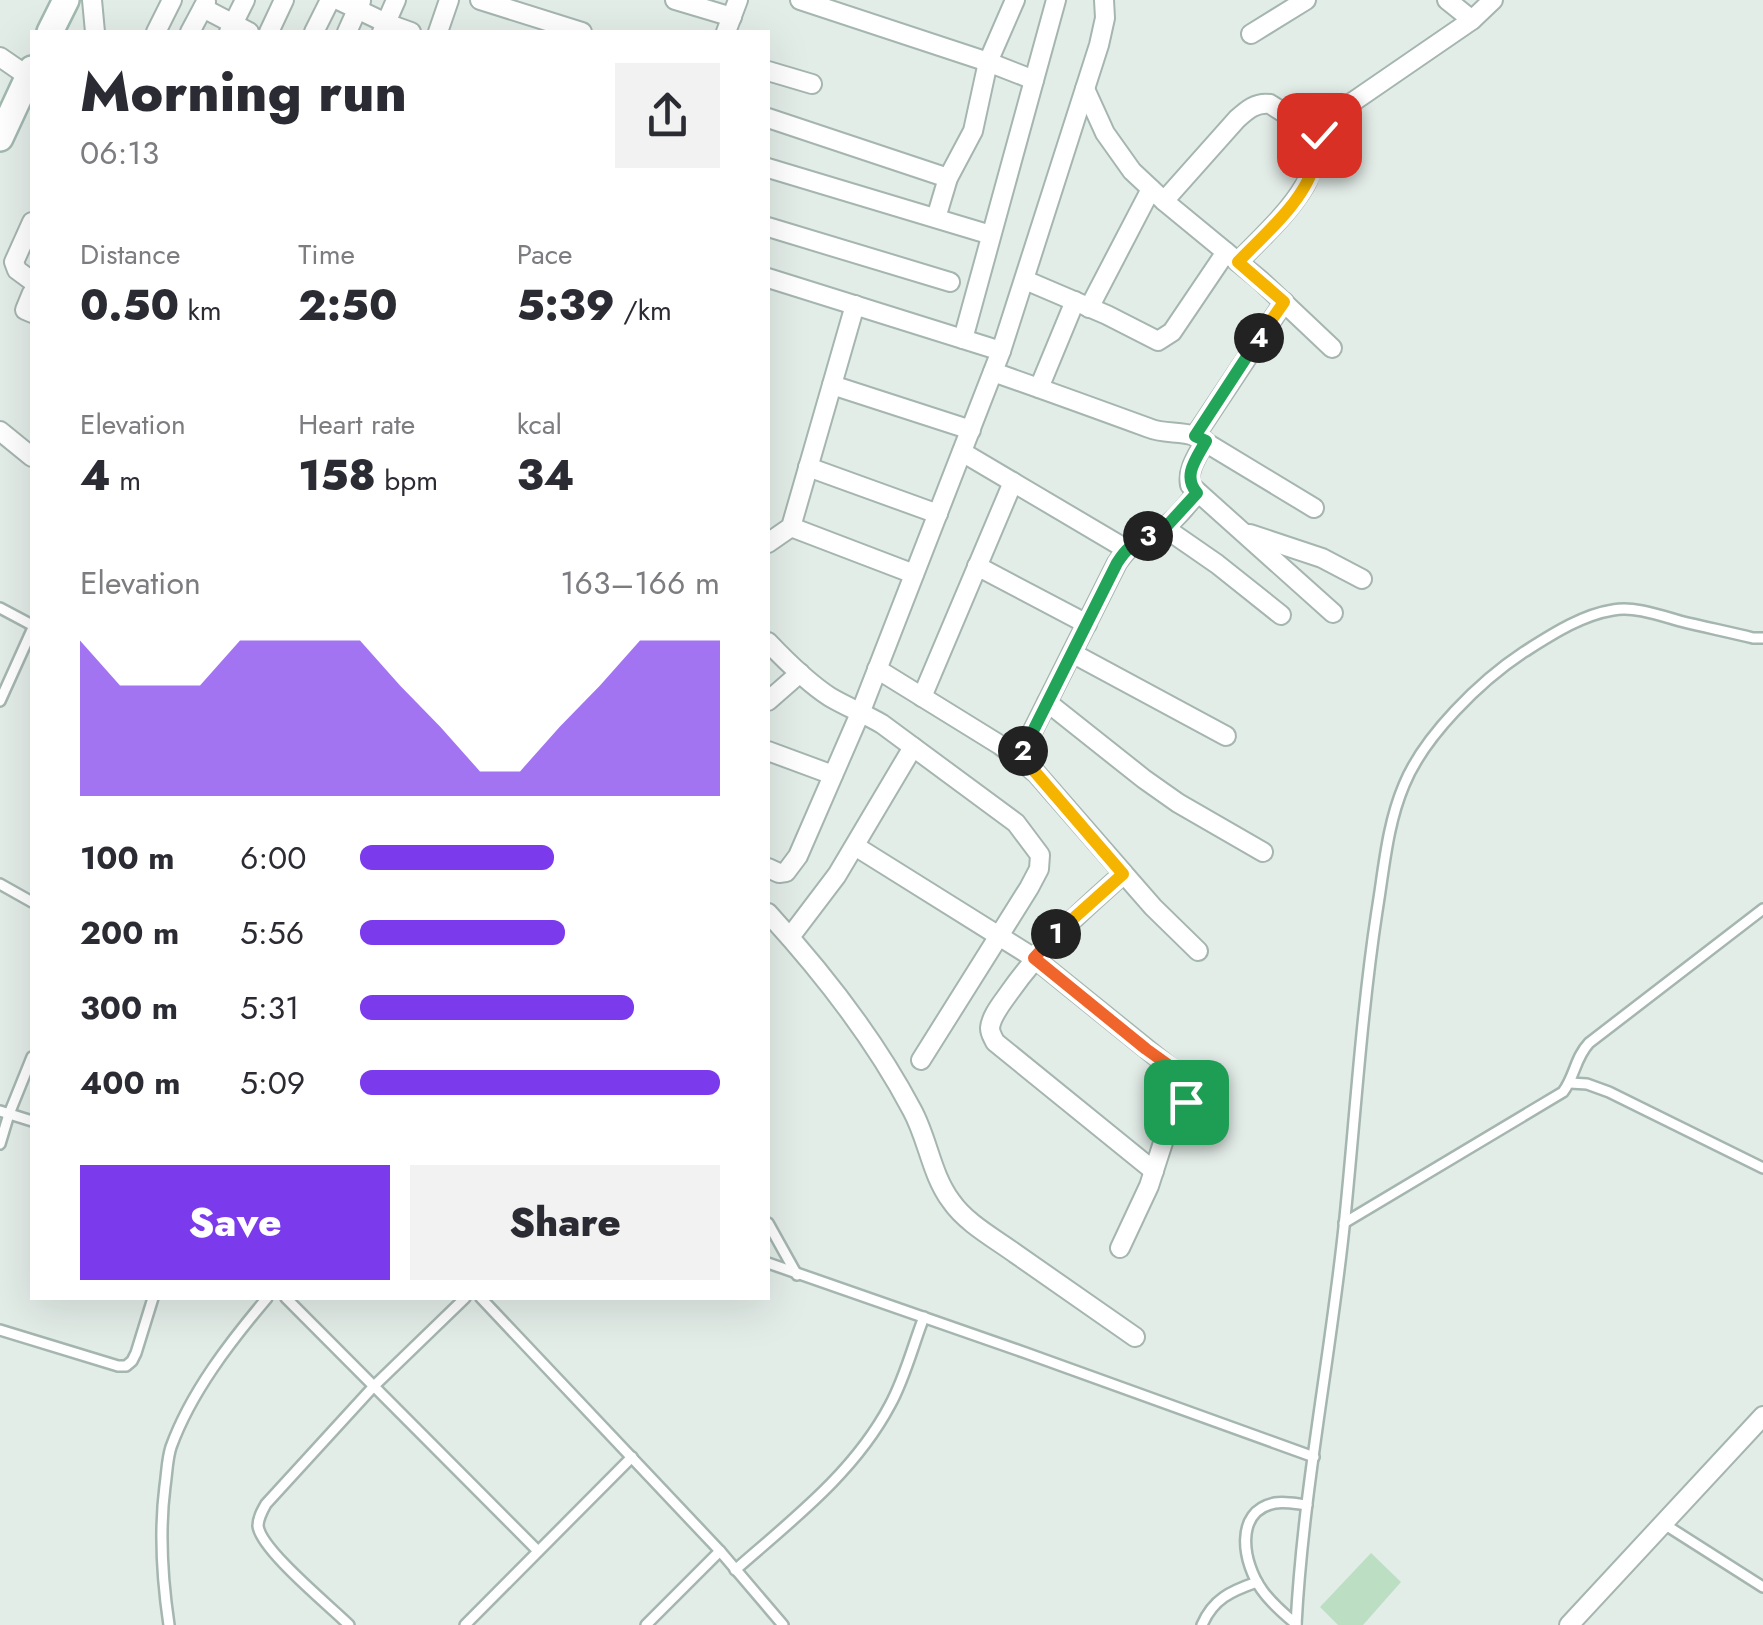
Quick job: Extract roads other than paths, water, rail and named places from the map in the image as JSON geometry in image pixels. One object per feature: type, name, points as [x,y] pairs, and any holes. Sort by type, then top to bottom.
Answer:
[{"type":"street","points":[[51,30],[66,0]]},
{"type":"street","points":[[92,0],[95,30]]},
{"type":"street","points":[[157,30],[172,0]]},
{"type":"street","points":[[191,30],[205,4],[237,30],[245,0]]},
{"type":"street","points":[[270,30],[284,0]]},
{"type":"street","points":[[315,30],[330,0]]},
{"type":"street","points":[[338,0],[360,5],[384,28],[396,0]]},
{"type":"street","points":[[439,30],[450,0]]},
{"type":"street","points":[[480,0],[576,30]]},
{"type":"street","points":[[675,0],[732,16]]},
{"type":"street","points":[[800,0],[1034,80]]},
{"type":"street","points":[[936,218],[948,178],[973,131],[988,62],[1015,0]]},
{"type":"street","points":[[963,339],[1056,0]]},
{"type":"street","points":[[770,869],[779,873],[792,867],[861,711],[1001,352],[1085,89],[1105,18],[1104,0]]},
{"type":"street","points":[[1251,34],[1306,0]]},
{"type":"street","points":[[1448,0],[1472,20]]},
{"type":"street","points":[[1025,280],[1158,340],[1172,332],[1232,257],[1282,215],[1304,186],[1319,135],[1341,110],[1472,20],[1493,0]]},
{"type":"street","points":[[348,30],[360,5]]},
{"type":"street","points":[[0,57],[30,72]]},
{"type":"street","points":[[770,72],[812,84]]},
{"type":"street","points":[[0,138],[30,75]]},
{"type":"street","points":[[1085,89],[1118,154],[1157,195],[1284,302],[1332,348]]},
{"type":"street","points":[[1038,388],[1082,304],[1157,195],[1236,119],[1250,108],[1270,104],[1319,135]]},
{"type":"street","points":[[770,119],[948,178]]},
{"type":"street","points":[[770,169],[991,235]]},
{"type":"street","points":[[30,226],[14,262],[16,270],[30,280]]},
{"type":"street","points":[[770,228],[950,282]]},
{"type":"street","points":[[770,279],[1001,352]]},
{"type":"street","points":[[1284,302],[1200,438],[1190,485],[1333,613]]},
{"type":"street","points":[[770,541],[791,527],[855,305]]},
{"type":"street","points":[[993,372],[1153,430],[1200,438],[1314,508]]},
{"type":"street","points":[[832,385],[970,430]]},
{"type":"street","points":[[0,432],[30,455]]},
{"type":"street","points":[[962,452],[1126,549]]},
{"type":"street","points":[[808,467],[938,514]]},
{"type":"street","points":[[922,697],[1013,482]]},
{"type":"street","points":[[1019,758],[1126,549],[1165,528],[1197,493]]},
{"type":"street","points":[[791,527],[914,574]]},
{"type":"street","points":[[1165,528],[1281,614]]},
{"type":"street","points":[[1240,531],[1322,558],[1362,579]]},
{"type":"street","points":[[977,566],[1086,624]]},
{"type":"street","points":[[770,644],[800,674],[833,698],[861,711],[1016,824],[1040,855],[1039,869],[1000,938],[920,1060]]},
{"type":"street","points":[[1072,653],[1226,736]]},
{"type":"street","points":[[877,669],[1019,758],[1198,951]]},
{"type":"street","points":[[770,698],[800,674]]},
{"type":"street","points":[[1047,702],[1155,787],[1264,852]]},
{"type":"street","points":[[790,937],[837,875],[912,747]]},
{"type":"street","points":[[770,752],[833,775]]},
{"type":"street","points":[[855,846],[1034,958],[1190,1082],[1190,1094],[1168,1127],[1154,1171],[1120,1248]]},
{"type":"street","points":[[1123,874],[1034,958],[996,1011],[990,1033],[995,1042],[1154,1171]]},
{"type":"street","points":[[770,914],[860,1026],[896,1080],[916,1116],[939,1182],[952,1204],[989,1235],[1135,1338]]},
{"type":"street","points":[[1569,1625],[1763,1416]]},
{"type":"lane","points":[[0,608],[30,626]]},
{"type":"lane","points":[[1296,1625],[1307,1505],[1344,1224],[1366,988],[1390,826],[1404,783],[1450,717],[1482,684],[1553,634],[1601,614],[1614,609],[1642,611],[1763,638]]},
{"type":"lane","points":[[0,701],[30,632]]},
{"type":"lane","points":[[0,884],[30,901]]},
{"type":"lane","points":[[1344,1224],[1563,1092],[1570,1083],[1576,1060],[1589,1043],[1763,909]]},
{"type":"lane","points":[[0,1144],[4,1112],[30,1061]]},
{"type":"lane","points":[[1570,1083],[1609,1092],[1763,1168]]},
{"type":"lane","points":[[4,1112],[30,1120]]},
{"type":"lane","points":[[770,1226],[798,1274]]},
{"type":"lane","points":[[770,1265],[1314,1457]]},
{"type":"lane","points":[[0,1330],[126,1366],[136,1353],[153,1300]]},
{"type":"lane","points":[[169,1625],[160,1557],[170,1450],[188,1409],[216,1363],[265,1300]]},
{"type":"lane","points":[[288,1300],[538,1551]]},
{"type":"lane","points":[[350,1625],[274,1554],[258,1524],[266,1504],[374,1386],[463,1300]]},
{"type":"lane","points":[[483,1300],[720,1551],[783,1625]]},
{"type":"lane","points":[[736,1570],[851,1463],[892,1401],[924,1317]]},
{"type":"lane","points":[[465,1625],[632,1456]]},
{"type":"lane","points":[[1296,1625],[1257,1582],[1248,1557],[1245,1530],[1271,1503],[1307,1505]]},
{"type":"lane","points":[[1663,1523],[1763,1587]]},
{"type":"lane","points":[[646,1625],[720,1551]]},
{"type":"lane","points":[[1202,1625],[1223,1596],[1257,1582]]}]
